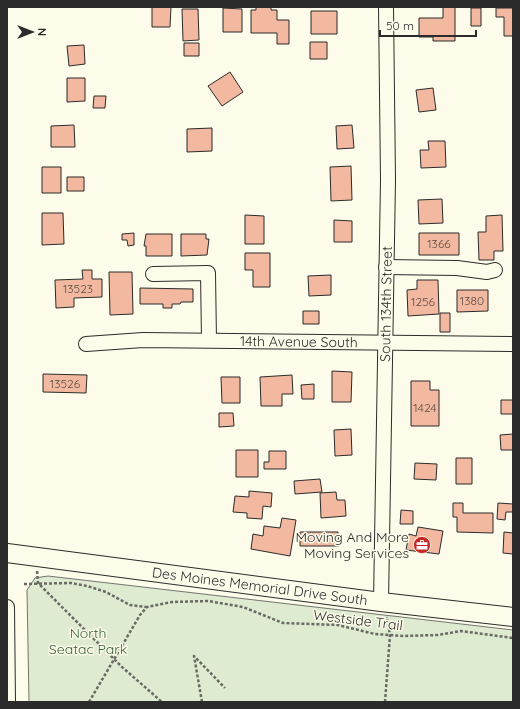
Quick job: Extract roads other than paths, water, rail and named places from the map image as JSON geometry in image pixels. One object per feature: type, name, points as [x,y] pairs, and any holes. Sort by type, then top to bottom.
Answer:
[{"type":"main road","name":"Des Moines Memorial Drive South","points":[[7,553],[381,602],[513,617]]},
{"type":"street","name":"South 134th Street","points":[[381,602],[384,344],[388,180],[386,7]]},
{"type":"street","points":[[386,266],[458,268],[487,272],[495,270]]},
{"type":"street","points":[[153,274],[208,273],[210,340]]},
{"type":"street","name":"14th Avenue South","points":[[86,344],[143,340],[210,340],[384,344],[513,344]]},
{"type":"street","points":[[7,607],[8,702]]},
{"type":"place","name":"Moving And More Moving Services","points":[[422,545]]},
{"type":"park label","name":"North Seatac Park","points":[[88,642]]}]
